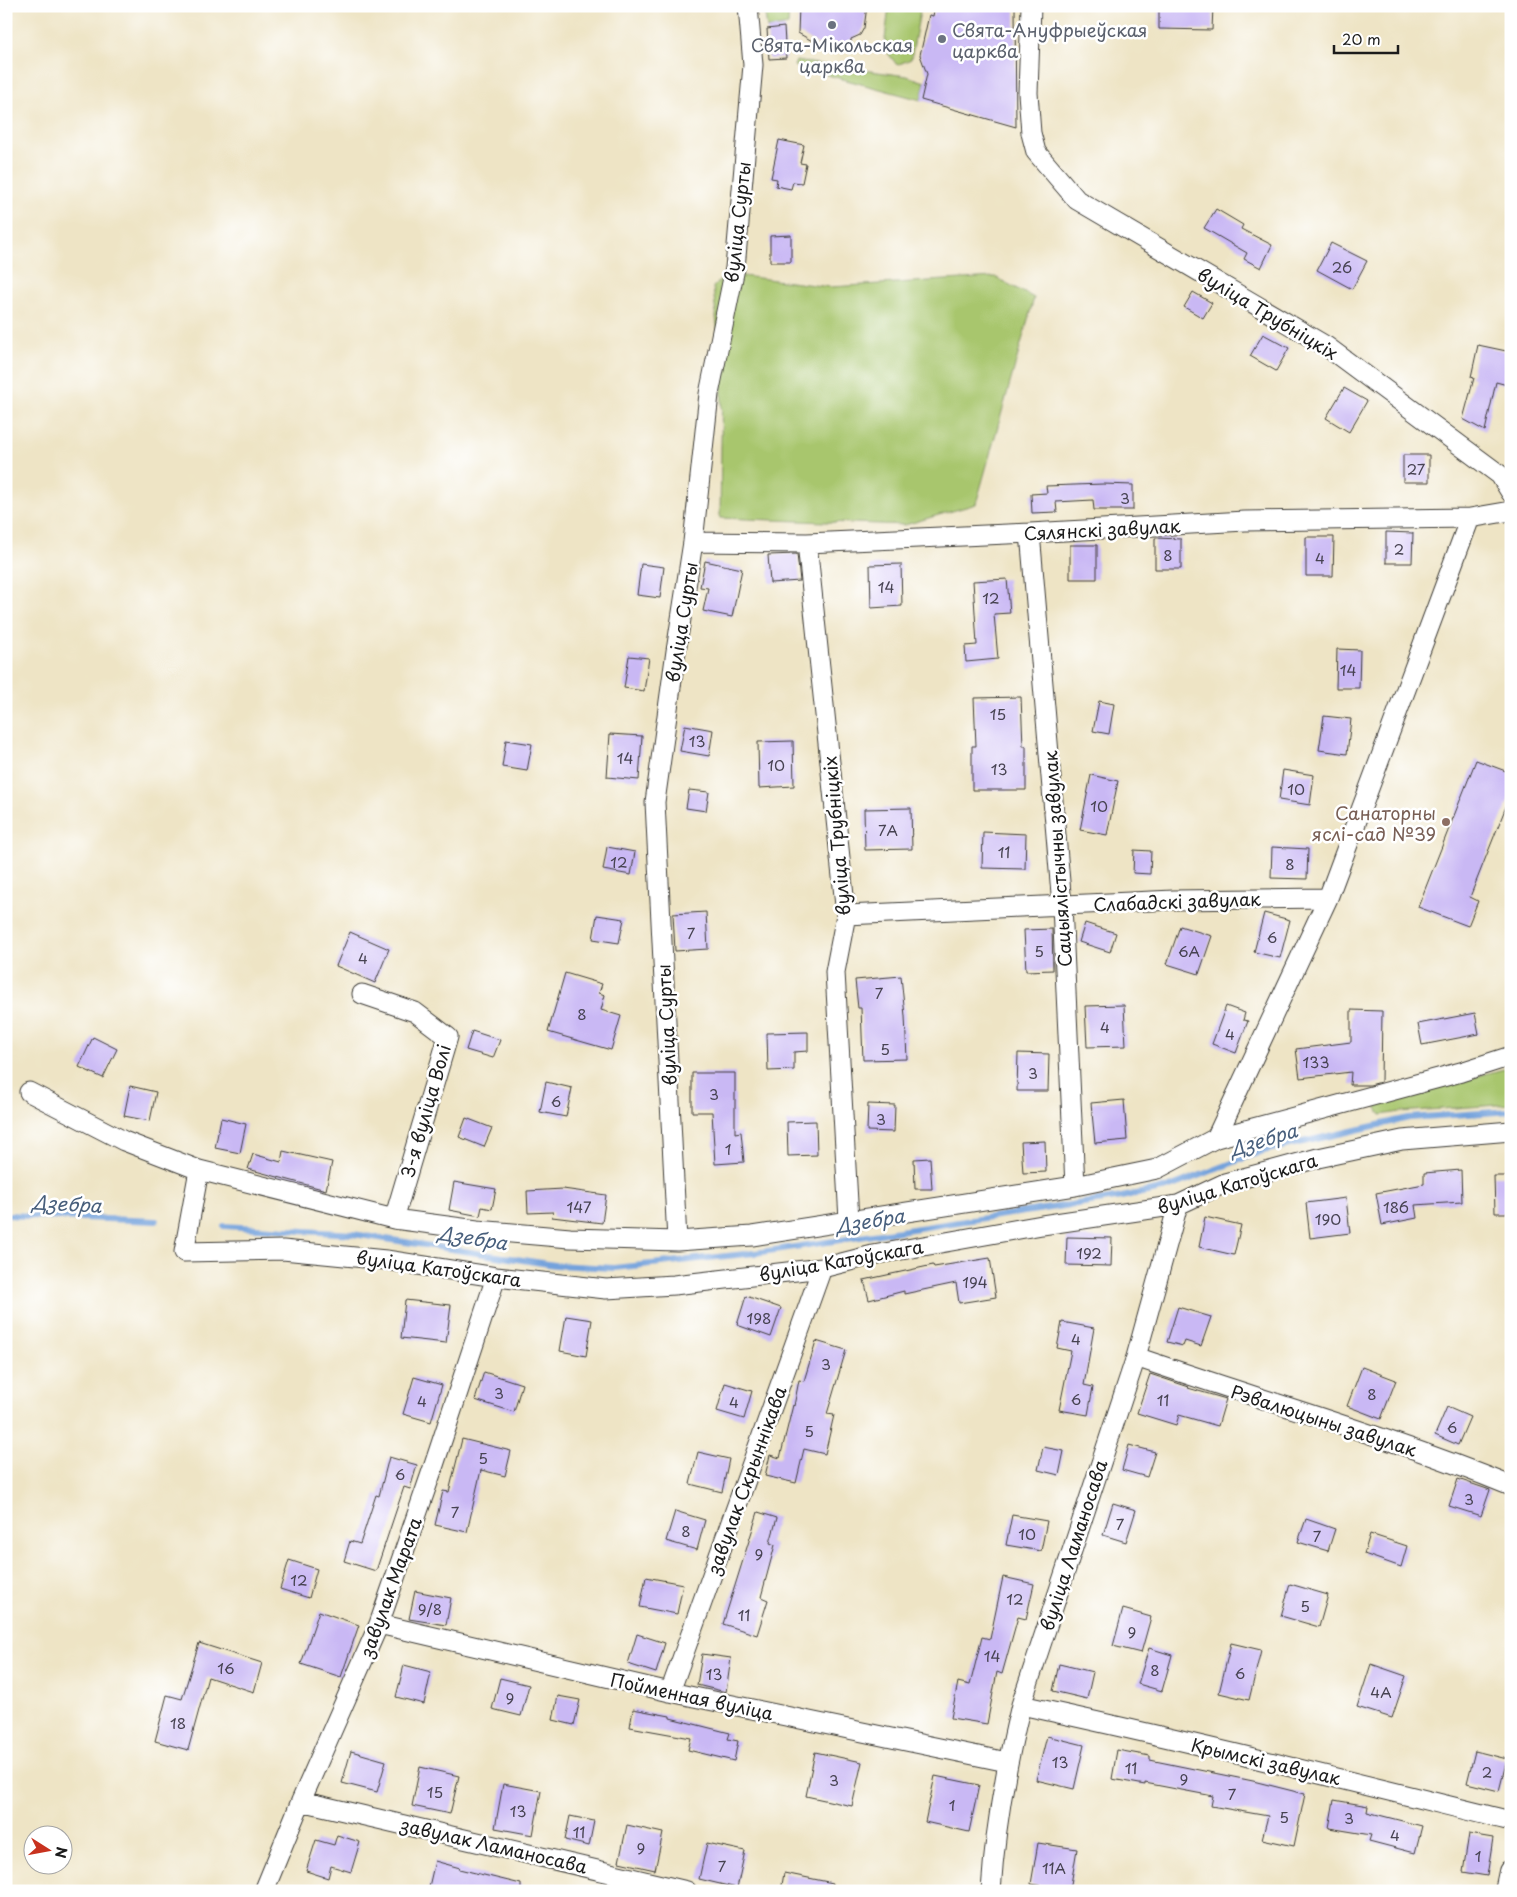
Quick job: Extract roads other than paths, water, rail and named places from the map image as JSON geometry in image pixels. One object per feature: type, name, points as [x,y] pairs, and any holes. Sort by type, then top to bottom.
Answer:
[{"type":"street","name":"вуліца Сурты","points":[[677,1241],[655,802],[693,542],[709,394],[735,268],[753,65],[748,6]]},
{"type":"street","name":"вуліца Трубніцкіх","points":[[1031,6],[1028,93],[1031,133],[1036,152],[1077,200],[1326,346],[1500,475],[1511,493]]},
{"type":"street","name":"Сялянскі завулак","points":[[693,542],[807,543],[1245,521],[1470,518],[1511,511]]},
{"type":"street","points":[[1216,1138],[1328,898],[1470,518]]},
{"type":"street","name":"Сацыялістычны завулак","points":[[1030,533],[1062,905],[1075,1186]]},
{"type":"street","name":"вуліца Трубніцкіх","points":[[807,543],[846,915],[835,972],[849,1220]]},
{"type":"street","name":"Слабадскі завулак","points":[[846,915],[1174,900],[1328,898]]},
{"type":"street","name":"3-я вуліца Волі","points":[[362,994],[415,1012],[448,1037],[394,1219]]},
{"type":"street","name":"вуліца Катоўскага","points":[[30,1092],[124,1141],[199,1170],[394,1219],[477,1230],[570,1238],[677,1241],[752,1236],[1075,1186],[1157,1169],[1216,1138],[1452,1074],[1511,1056]]},
{"type":"street","name":"вуліца Катоўскага","points":[[199,1170],[184,1252],[283,1250],[386,1260],[496,1277],[606,1288],[674,1286],[822,1268],[892,1252],[1042,1225],[1178,1205],[1224,1183],[1364,1148],[1402,1140],[1511,1131]]},
{"type":"street","name":"вуліца Ламаносава","points":[[991,1891],[992,1866],[1007,1762],[1021,1705],[1136,1356],[1178,1205]]},
{"type":"street","name":"завулак Скрыннікава","points":[[670,1692],[822,1268]]},
{"type":"street","name":"завулак Марата","points":[[264,1891],[378,1624],[434,1465],[496,1277]]},
{"type":"street","name":"Рэвалюцыны завулак","points":[[1136,1356],[1229,1389],[1352,1428],[1465,1467],[1511,1486]]},
{"type":"street","name":"Пойменная вуліца","points":[[378,1624],[670,1692],[1007,1762]]},
{"type":"street","name":"Крымскі завулак","points":[[1021,1705],[1268,1761],[1511,1821]]},
{"type":"street","name":"завулак Ламаносава","points":[[301,1801],[688,1891]]},
{"type":"street","points":[[1507,1891],[1511,1872]]},
{"type":"waterway","name":"Дзебра","points":[[224,1226],[353,1234],[555,1265],[614,1268],[755,1253],[1116,1198],[1167,1188],[1263,1151],[1409,1118],[1511,1111]]},
{"type":"waterway","name":"Дзебра","points":[[6,1215],[156,1221]]},
{"type":"place","name":"Свята-Мікольская царква","points":[[832,25]]},
{"type":"place","name":"Свята-Ануфрыеўская царква","points":[[942,39]]},
{"type":"place","name":"Санаторны яслі-сад №39","points":[[1446,822]]}]
